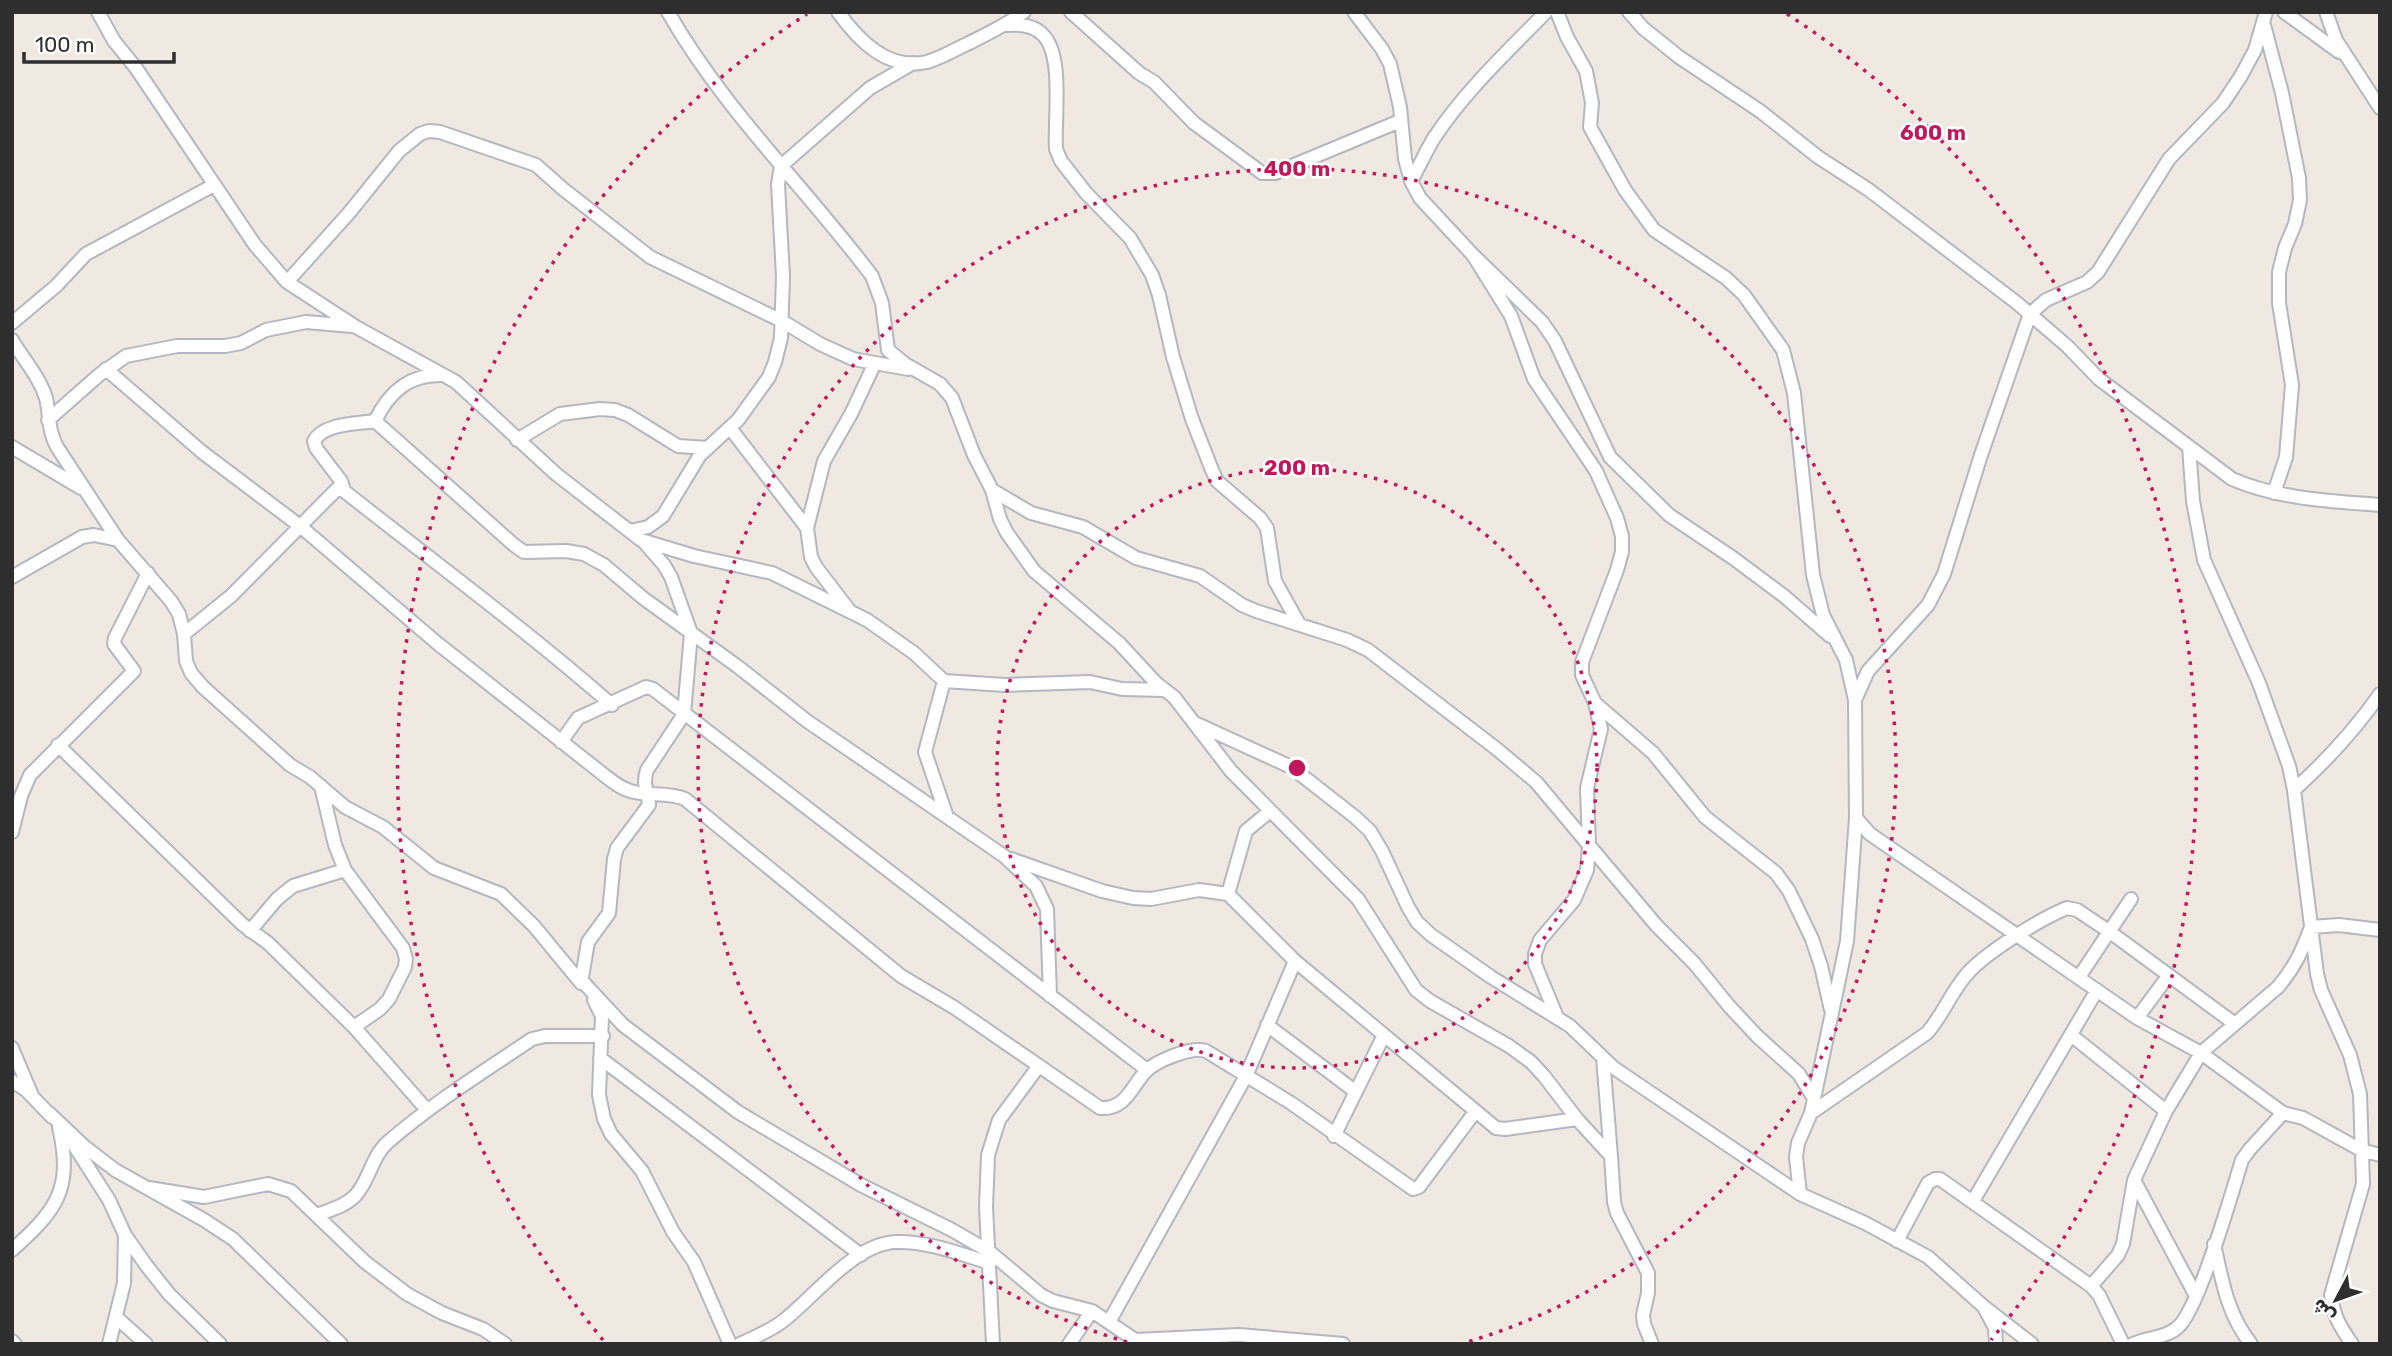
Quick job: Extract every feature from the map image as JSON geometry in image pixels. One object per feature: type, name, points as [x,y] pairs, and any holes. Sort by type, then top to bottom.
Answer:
[{"type":"street","points":[[98,12],[114,41],[136,68],[255,244],[287,282],[356,327],[444,375],[473,397],[517,440],[641,540],[664,565],[671,578],[691,633],[684,714],[647,770],[644,778],[649,805],[646,813],[617,848],[610,913],[587,942],[582,983],[602,1016],[599,1095],[604,1119],[611,1133],[642,1171],[673,1232],[694,1262],[730,1344]]},
{"type":"street","points":[[668,12],[684,40],[740,118],[872,276],[882,303],[888,350],[905,364],[940,384],[952,398],[974,455],[992,489],[1000,519],[1034,571],[1119,643],[1174,697],[1231,771],[1359,899],[1405,976],[1416,989],[1430,1001],[1509,1046],[1531,1062],[1611,1156]]},
{"type":"street","points":[[838,12],[864,44],[898,62],[913,63],[940,57],[1007,25],[1024,12]]},
{"type":"street","points":[[1071,12],[1139,73],[1154,82],[1194,122],[1262,173],[1275,173],[1401,121]]},
{"type":"street","points":[[1354,12],[1382,48],[1390,64],[1411,181],[1428,208],[1526,305],[1555,341],[1610,457],[1670,515],[1784,596],[1838,643]]},
{"type":"street","points":[[1411,181],[1433,139],[1454,110],[1478,81],[1546,12]]},
{"type":"street","points":[[1557,12],[1586,71],[1592,103],[1590,127],[1642,216],[1654,230],[1726,278],[1744,295],[1783,350],[1794,393],[1813,575],[1823,615],[1846,660],[1855,700],[1856,818],[1847,941],[1811,1113],[1798,1143],[1796,1157],[1800,1194]]},
{"type":"street","points":[[1629,12],[1643,28],[1679,57],[1760,111],[1818,157],[1869,190],[2030,314],[2067,346],[2093,374],[2232,480],[2274,493],[2380,505]]},
{"type":"street","points":[[2284,12],[2345,56]]},
{"type":"street","points":[[2326,12],[2336,40],[2380,108]]},
{"type":"street","points":[[1855,700],[1868,671],[1928,605],[1944,574],[1981,455],[2030,314],[2046,300],[2087,282],[2098,272],[2169,159],[2229,94],[2255,51],[2265,18]]},
{"type":"street","points":[[2265,18],[2299,177],[2300,200],[2295,224],[2278,272],[2279,303],[2292,385],[2286,457],[2274,493]]},
{"type":"street","points":[[1007,25],[1030,26],[1042,33],[1050,45],[1055,60],[1056,149],[1061,162],[1086,193],[1130,238],[1152,275],[1192,419],[1212,470],[1217,481],[1260,518],[1267,528],[1275,581],[1299,624]]},
{"type":"street","points":[[630,531],[657,523],[700,455],[744,413],[769,377],[781,338],[782,321],[783,249],[778,184],[781,166],[870,88],[913,63]]},
{"type":"street","points":[[287,282],[349,213],[399,151],[429,131],[440,132],[536,165],[563,190],[650,257],[782,321],[838,352],[874,365],[916,370]]},
{"type":"street","points":[[12,323],[56,286],[86,254],[214,185]]},
{"type":"street","points":[[1473,255],[1511,316],[1534,379],[1596,471],[1622,536],[1622,552],[1617,570],[1582,662],[1582,675],[1595,703],[1601,729],[1587,788],[1590,846],[1587,870],[1574,900],[1540,940],[1535,954],[1535,964],[1557,1017]]},
{"type":"street","points":[[48,420],[106,369],[126,356],[177,346],[225,346],[241,343],[266,330],[306,322],[356,327]]},
{"type":"street","points":[[12,340],[43,390],[51,437],[118,540],[172,601],[184,634],[186,661],[191,673],[203,687],[290,765],[357,815],[383,827],[434,868],[500,894],[534,926],[582,983],[623,1025],[738,1112],[861,1185],[938,1221],[1041,1295],[1053,1301],[1092,1311],[1139,1342],[1239,1335],[1343,1344]]},
{"type":"street","points":[[850,611],[810,556],[807,528],[824,461],[851,414],[874,365]]},
{"type":"street","points":[[106,369],[202,452],[300,526],[407,618],[624,789],[685,799],[901,976],[955,1008],[1100,1108],[1117,1106],[1147,1070],[1186,1050],[1198,1048],[1291,1103],[1413,1189],[1419,1187],[1475,1112]]},
{"type":"street","points":[[184,634],[231,596],[339,487],[343,487],[316,447],[314,441],[318,435],[334,427],[375,421],[408,381],[425,374],[444,375]]},
{"type":"street","points":[[517,440],[560,414],[600,409],[615,410],[628,415],[678,446],[708,448]]},
{"type":"street","points":[[375,421],[524,552],[566,551],[584,554],[604,565],[643,598],[807,721],[1004,856],[1036,886],[1047,909],[1050,996]]},
{"type":"street","points":[[730,428],[807,528]]},
{"type":"street","points":[[12,447],[85,490]]},
{"type":"street","points":[[2189,447],[2193,501],[2204,560],[2259,683],[2289,766],[2321,990],[2357,1075],[2363,1184],[2331,1295],[2337,1322],[2352,1344]]},
{"type":"street","points":[[339,487],[543,645],[612,705]]},
{"type":"street","points":[[992,489],[1031,513],[1073,523],[1125,553],[1200,576],[1242,605],[1358,644],[1368,650],[1536,782],[1656,925],[1694,963],[1745,1024],[1800,1073],[1813,1097]]},
{"type":"street","points":[[12,577],[87,535],[118,540]]},
{"type":"street","points":[[641,540],[694,556],[772,573],[867,620],[914,653],[944,681],[1005,685],[1090,682],[1122,688],[1164,690]]},
{"type":"street","points":[[12,832],[21,796],[30,775],[134,671],[114,644],[148,573]]},
{"type":"street","points":[[944,681],[925,752],[947,817]]},
{"type":"street","points":[[561,742],[578,718],[612,705],[646,687],[653,689],[1147,1070]]},
{"type":"street","points":[[2294,790],[2344,740],[2380,694]]},
{"type":"street","points":[[1595,703],[1653,753],[1705,817],[1776,873],[1789,891],[1812,939],[1832,1014]]},
{"type":"street","points":[[1194,723],[1291,767],[1313,782],[1370,831],[1417,922],[1431,935],[1491,977],[1570,1026],[1629,1079],[1800,1194],[1928,1257],[1983,1306],[2032,1344]]},
{"type":"street","points":[[58,746],[354,1027],[427,1110]]},
{"type":"street","points":[[321,786],[335,845],[345,870],[402,948],[407,959],[388,999],[380,1009],[354,1027]]},
{"type":"street","points":[[1228,894],[1246,831],[1270,811]]},
{"type":"street","points":[[1856,818],[1870,834],[2137,1018],[2201,1053],[2283,1113],[2303,1118],[2361,1150],[2380,1154]]},
{"type":"street","points":[[1004,856],[1102,891],[1133,898],[1151,899],[1199,890],[1228,894],[1295,961],[1496,1128],[1577,1119]]},
{"type":"street","points":[[250,931],[285,891],[345,870]]},
{"type":"street","points":[[2079,977],[2132,899]]},
{"type":"street","points":[[1811,1113],[1927,1033],[1967,974],[1980,961],[2067,908],[2077,910],[2110,932],[2235,1024]]},
{"type":"street","points":[[2312,927],[2339,925],[2380,930]]},
{"type":"street","points":[[2091,1286],[2110,1266],[2123,1244],[2134,1180],[2166,1111],[2201,1053],[2278,987],[2296,965],[2312,927]]},
{"type":"street","points":[[1109,1321],[1246,1076],[1295,961]]},
{"type":"street","points":[[2137,1018],[2169,975]]},
{"type":"street","points":[[1973,1201],[2097,990]]},
{"type":"street","points":[[1267,1025],[1356,1092]]},
{"type":"street","points":[[1335,1136],[1384,1035]]},
{"type":"street","points":[[2071,1035],[2166,1111]]},
{"type":"street","points":[[317,1215],[354,1197],[361,1189],[375,1157],[386,1144],[427,1110],[538,1037],[603,1036]]},
{"type":"street","points":[[12,1048],[34,1099]]},
{"type":"street","points":[[600,1058],[861,1255]]},
{"type":"street","points":[[1603,1058],[1614,1202],[1648,1273],[1648,1293],[1643,1315],[1651,1344]]},
{"type":"street","points":[[993,1344],[986,1207],[988,1155],[999,1120],[1038,1067]]},
{"type":"street","points":[[12,1081],[100,1160],[233,1239],[341,1344]]},
{"type":"street","points":[[48,1112],[93,1173],[125,1235],[169,1294],[220,1344]]},
{"type":"street","points":[[2133,1344],[2178,1328],[2185,1319],[2196,1296],[2242,1160],[2283,1113]]},
{"type":"street","points":[[12,1250],[54,1209],[63,1174],[64,1156],[59,1127]]},
{"type":"street","points":[[1897,1241],[1928,1183],[1940,1179],[2091,1286],[2099,1294],[2123,1344]]},
{"type":"street","points":[[2134,1180],[2196,1296]]},
{"type":"street","points":[[149,1188],[204,1197],[268,1184],[280,1186],[298,1196],[365,1262],[407,1294],[442,1313],[483,1329],[505,1344]]},
{"type":"street","points":[[109,1344],[125,1268],[125,1235]]},
{"type":"street","points":[[740,1344],[783,1322],[876,1245],[919,1242],[990,1258]]},
{"type":"street","points":[[2214,1243],[2226,1300],[2238,1328],[2251,1344]]},
{"type":"street","points":[[1983,1306],[1994,1328],[1996,1344]]},
{"type":"street","points":[[1069,1344],[1092,1311]]},
{"type":"street","points":[[116,1317],[146,1344]]}]
